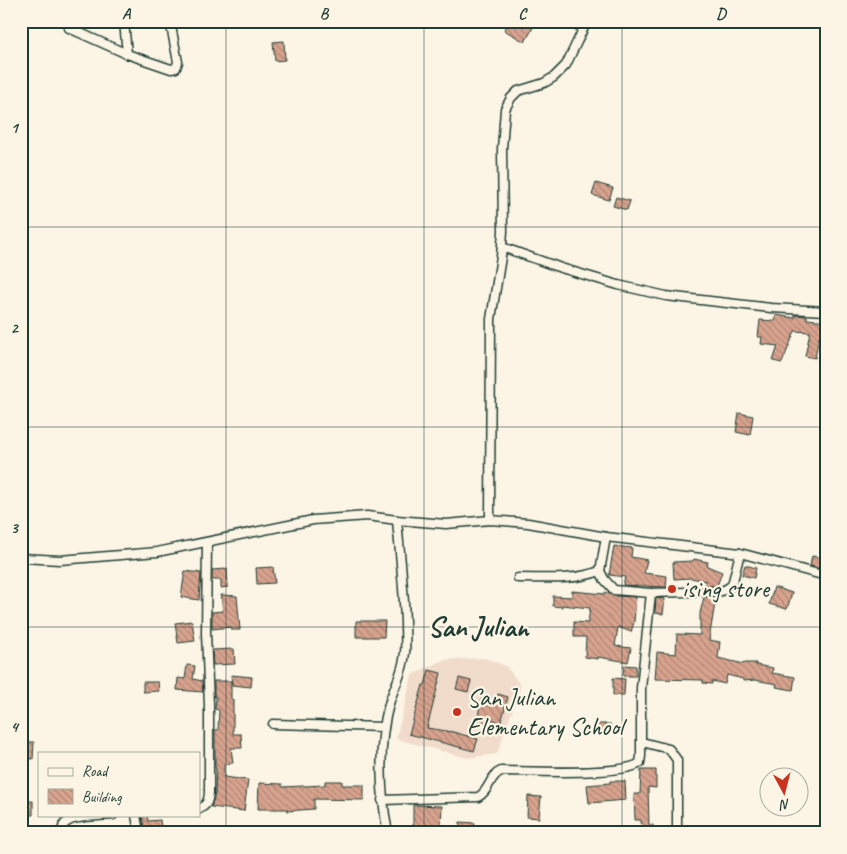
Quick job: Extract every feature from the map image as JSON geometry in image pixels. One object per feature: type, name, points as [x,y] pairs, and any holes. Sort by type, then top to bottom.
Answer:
[{"type":"street","points":[[124,21],[127,54]]},
{"type":"street","points":[[69,28],[127,54],[172,69],[176,68],[178,62],[170,21]]},
{"type":"street","points":[[490,520],[492,319],[502,247],[502,149],[506,109],[511,98],[518,91],[554,77],[566,65],[585,25],[568,21]]},
{"type":"street","points":[[502,247],[561,268],[618,285],[666,296],[771,308],[826,311]]},
{"type":"street","points":[[21,558],[60,560],[157,552],[313,520],[366,516],[446,524],[490,520],[528,523],[606,537],[740,553],[826,576]]},
{"type":"street","points":[[388,833],[382,800],[384,727],[389,703],[403,666],[405,652],[404,599],[397,520]]},
{"type":"street","points":[[606,537],[600,571],[604,579],[614,590],[651,593],[722,591],[732,585],[740,553]]},
{"type":"street","points":[[200,808],[208,802],[209,793],[206,634],[207,543]]},
{"type":"street","points":[[518,578],[566,579],[584,577],[600,571]]},
{"type":"street","points":[[382,800],[478,797],[486,792],[495,773],[501,771],[612,771],[635,767],[640,763],[642,742],[641,688],[651,593]]},
{"type":"street","points":[[273,724],[384,727]]},
{"type":"street","points":[[642,742],[669,749],[677,760],[677,833]]},
{"type":"street","points":[[62,833],[62,828],[73,819],[103,816]]},
{"type":"street","points":[[136,816],[139,833]]},
{"type":"shaded area","name":"San Julian Elementary School","points":[[484,658],[506,666],[521,686],[497,754],[467,758],[396,739],[412,675],[443,660]]},
{"type":"building","points":[[509,21],[530,21],[535,24],[525,42],[504,30]]},
{"type":"building","points":[[284,41],[285,60],[275,61],[273,42]]},
{"type":"building","points":[[596,183],[613,188],[609,200],[592,195]]},
{"type":"building","points":[[616,197],[630,201],[627,210],[613,206]]},
{"type":"building","points":[[776,315],[795,318],[795,315],[807,316],[807,319],[826,321],[826,338],[819,337],[815,358],[805,356],[810,332],[795,331],[782,363],[773,361],[778,346],[761,344],[762,337],[758,337],[760,320],[775,321]]},
{"type":"building","points":[[739,413],[753,416],[750,435],[736,432]]},
{"type":"building","points":[[614,546],[632,548],[631,557],[647,560],[644,573],[667,576],[666,587],[623,585],[625,577],[609,575]]},
{"type":"building","points":[[812,556],[824,558],[822,569],[810,566]]},
{"type":"building","points":[[694,559],[708,562],[707,566],[722,572],[717,586],[705,586],[706,581],[691,578],[674,579],[673,562],[693,561]]},
{"type":"building","points":[[745,565],[756,568],[754,578],[742,575]]},
{"type":"building","points":[[273,567],[275,583],[257,584],[256,568]]},
{"type":"building","points":[[227,569],[228,587],[221,588],[221,580],[212,580],[212,570]]},
{"type":"building","points":[[185,571],[201,573],[199,600],[181,597]]},
{"type":"building","points":[[774,587],[792,593],[787,609],[769,604]]},
{"type":"building","points":[[572,591],[605,594],[605,592],[614,596],[636,597],[634,622],[631,632],[618,627],[615,646],[631,648],[628,662],[598,657],[598,659],[585,657],[586,637],[574,637],[574,622],[588,623],[590,608],[553,606],[553,596],[572,597]]},
{"type":"building","points":[[221,595],[237,596],[240,630],[231,630],[231,627],[212,629],[212,612],[223,611]]},
{"type":"building","points":[[704,597],[716,597],[709,640],[720,642],[718,658],[744,664],[756,663],[756,665],[773,668],[772,673],[795,677],[793,690],[776,687],[777,684],[755,680],[743,681],[743,679],[727,675],[725,684],[712,681],[712,684],[703,683],[703,680],[655,679],[657,652],[676,654],[677,634],[700,635],[700,613]]},
{"type":"building","points":[[656,598],[665,599],[663,614],[655,613]]},
{"type":"building","points":[[192,621],[195,641],[178,643],[175,623]]},
{"type":"building","points":[[356,621],[385,621],[384,637],[356,637]]},
{"type":"building","points":[[234,649],[235,664],[213,665],[212,650]]},
{"type":"building","points":[[187,665],[195,666],[193,679],[202,681],[203,692],[177,690],[178,678],[185,679]]},
{"type":"building","points":[[624,665],[636,666],[636,676],[623,676]]},
{"type":"building","points":[[429,670],[441,673],[427,728],[453,732],[478,739],[474,751],[409,734]]},
{"type":"building","points":[[231,675],[252,677],[251,687],[232,685]]},
{"type":"building","points":[[459,678],[471,681],[468,692],[456,689]]},
{"type":"building","points":[[613,678],[625,679],[624,695],[613,695]]},
{"type":"building","points":[[214,681],[231,681],[233,734],[241,734],[242,748],[231,748],[233,763],[224,764],[224,777],[248,780],[244,811],[211,807],[215,794],[215,730],[218,730],[219,710],[215,709]]},
{"type":"building","points":[[143,682],[158,682],[159,691],[143,692]]},
{"type":"building","points":[[498,694],[508,697],[501,722],[489,719],[488,723],[477,721],[482,696],[497,698]]},
{"type":"building","points":[[595,724],[610,724],[610,733],[595,733]]},
{"type":"building","points":[[21,742],[34,742],[33,759],[21,758]]},
{"type":"building","points":[[641,770],[656,770],[656,788],[648,787],[649,825],[653,825],[654,833],[642,833],[641,820],[635,820],[634,794],[640,794]]},
{"type":"building","points":[[325,781],[342,781],[342,785],[364,785],[364,800],[314,799],[314,809],[287,811],[287,809],[258,809],[259,783],[282,784],[282,787],[325,785]]},
{"type":"building","points":[[610,781],[625,781],[626,800],[589,803],[587,785],[610,783]]},
{"type":"building","points":[[528,796],[541,797],[539,818],[527,817]]},
{"type":"building","points":[[33,801],[33,815],[21,815],[21,802]]},
{"type":"building","points":[[413,805],[442,806],[441,826],[413,826]]},
{"type":"building","points":[[142,816],[147,816],[148,821],[160,820],[162,833],[145,833]]},
{"type":"building","points":[[460,822],[475,823],[474,833],[460,833]]},
{"type":"place","name":"ising store","points":[[672,589]]},
{"type":"place","name":"San Julian Elementary School","points":[[457,712]]},
{"type":"district","name":"San Julian","points":[[478,626]]}]
